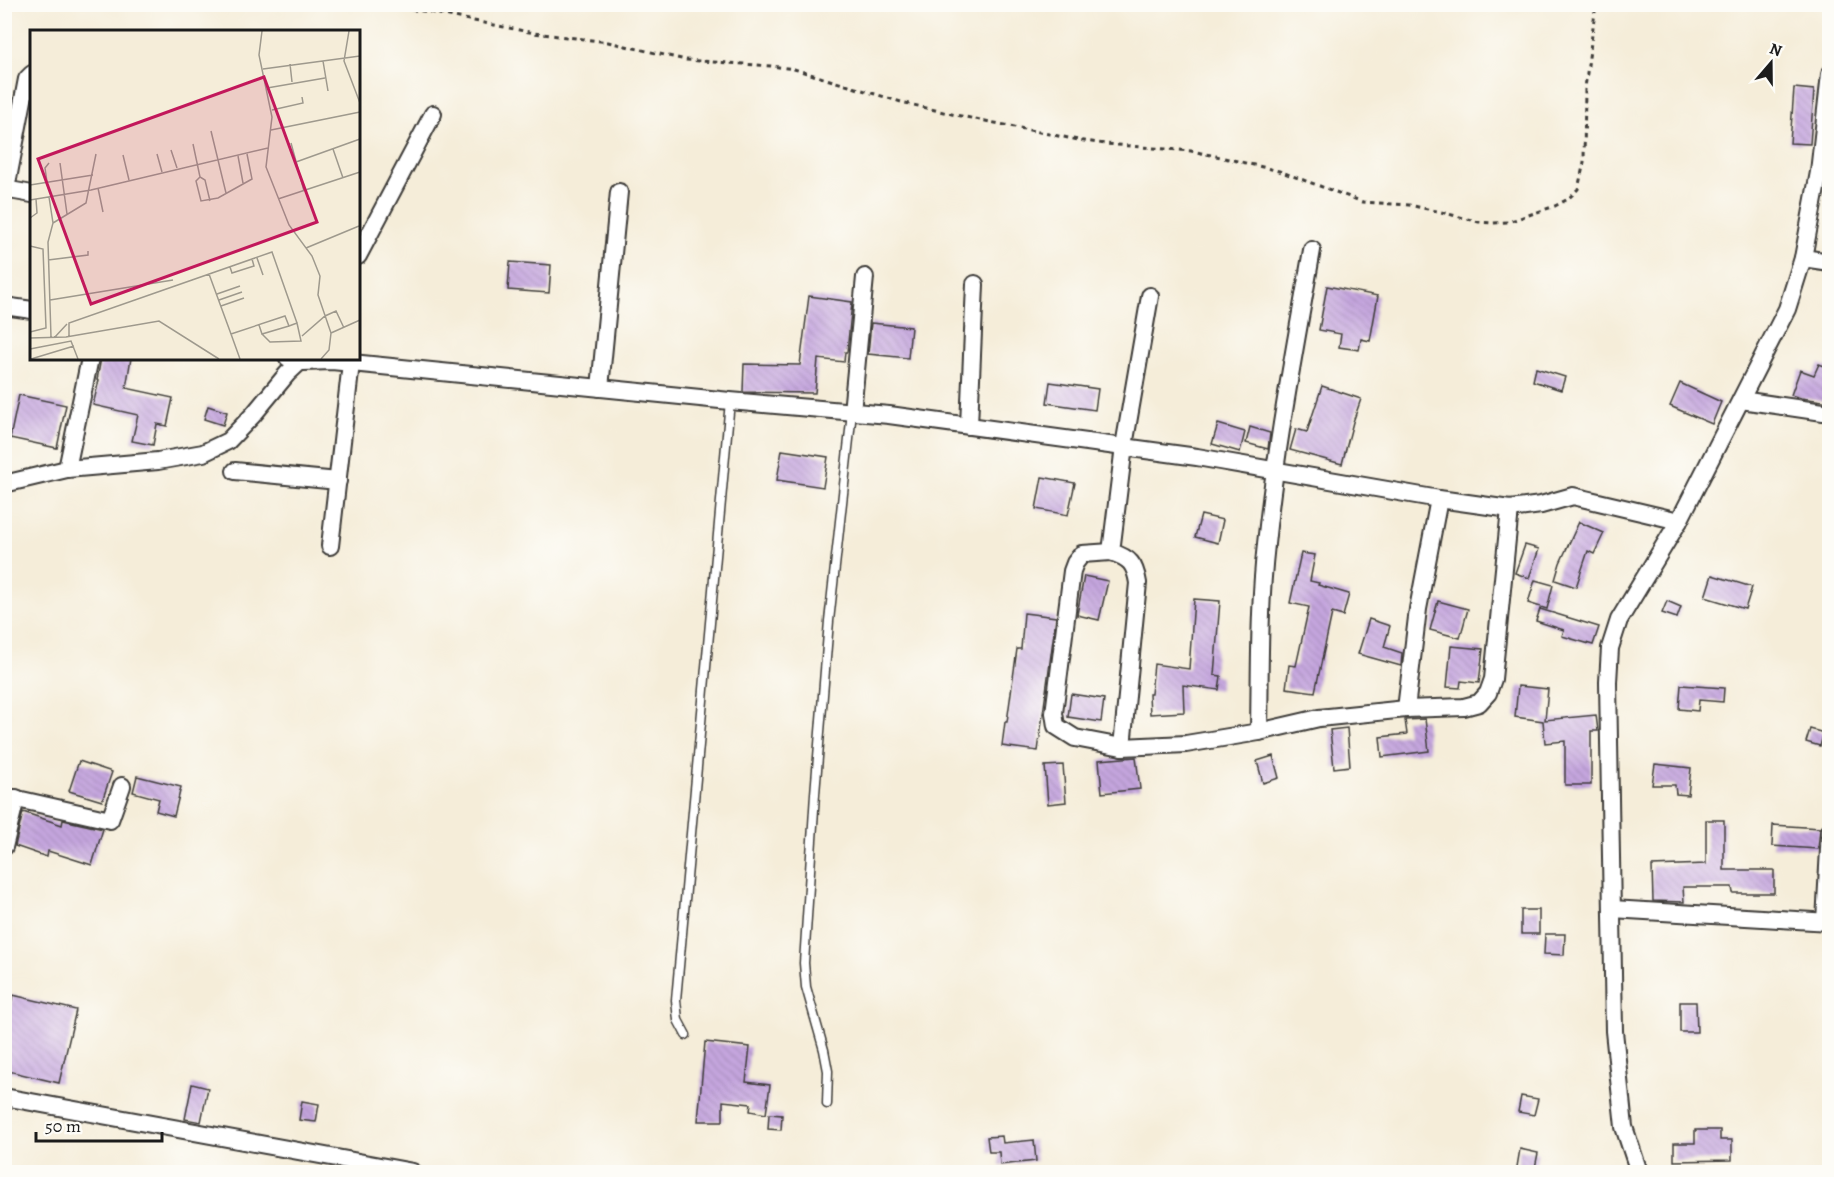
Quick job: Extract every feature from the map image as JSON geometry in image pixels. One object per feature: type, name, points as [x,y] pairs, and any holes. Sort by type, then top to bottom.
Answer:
[{"type":"street","points":[[30,76],[27,79],[5,189],[30,194]]},
{"type":"street","points":[[1639,1173],[1624,1127],[1614,1031],[1608,682],[1610,648],[1619,620],[1679,521],[1787,309],[1803,258],[1819,172],[1829,83]]},
{"type":"street","points":[[360,252],[433,114]]},
{"type":"street","points":[[600,388],[619,192]]},
{"type":"street","points":[[1259,732],[1262,591],[1274,471],[1312,250]]},
{"type":"street","points":[[1803,258],[1830,262]]},
{"type":"street","points":[[852,412],[865,276]]},
{"type":"street","points":[[969,426],[975,284]]},
{"type":"street","points":[[1111,552],[1124,446],[1150,296]]},
{"type":"street","points":[[4,306],[30,310]]},
{"type":"street","points":[[67,469],[90,360]]},
{"type":"street","points":[[4,484],[67,469],[158,461],[203,453],[228,441],[254,415],[299,360],[332,361],[889,415],[1197,457],[1510,509],[1541,505],[1573,496],[1679,521]]},
{"type":"street","points":[[330,546],[351,363]]},
{"type":"street","points":[[1741,400],[1830,413]]},
{"type":"street","points":[[235,471],[338,481]]},
{"type":"street","points":[[1406,709],[1418,609],[1439,499]]},
{"type":"street","points":[[1122,747],[1138,583],[1136,570],[1125,557],[1111,552],[1082,554],[1072,572],[1054,713],[1056,726],[1075,738],[1122,747],[1186,744],[1259,732],[1319,718],[1479,703],[1488,693],[1493,679],[1510,509]]},
{"type":"street","points":[[4,847],[10,797],[111,820],[122,786]]},
{"type":"street","points":[[1612,909],[1827,921],[1830,831]]},
{"type":"street","points":[[4,1096],[413,1173]]},
{"type":"lane","points":[[686,1035],[678,1020],[676,1000],[730,401]]},
{"type":"lane","points":[[827,1104],[828,1071],[806,987],[804,963],[829,621],[852,412]]},
{"type":"path","points":[[358,4],[424,11],[534,33],[608,42],[686,60],[794,69],[902,102],[956,115],[1087,141],[1191,151],[1216,156],[1279,171],[1363,202],[1409,205],[1479,222],[1493,223],[1515,220],[1555,206],[1568,199],[1578,189],[1584,162],[1585,88],[1596,4]]},
{"type":"building","points":[[1794,88],[1814,90],[1810,144],[1790,143]]},
{"type":"building","points":[[510,262],[551,265],[549,293],[508,290]]},
{"type":"building","points":[[1327,286],[1378,296],[1370,341],[1361,339],[1359,350],[1339,347],[1341,334],[1319,330]]},
{"type":"building","points":[[809,296],[852,302],[844,362],[818,359],[815,393],[743,392],[744,364],[800,365]]},
{"type":"building","points":[[871,323],[911,327],[908,358],[868,354]]},
{"type":"building","points":[[101,360],[131,360],[126,388],[173,398],[167,426],[157,424],[153,445],[132,441],[138,415],[93,405],[99,380],[97,380]]},
{"type":"building","points":[[1819,364],[1830,368],[1830,402],[1791,395],[1800,370],[1814,375]]},
{"type":"building","points":[[1536,368],[1565,377],[1561,390],[1533,381]]},
{"type":"building","points":[[1050,382],[1098,389],[1095,410],[1047,403]]},
{"type":"building","points":[[1680,383],[1721,402],[1712,424],[1670,406]]},
{"type":"building","points":[[1322,386],[1361,399],[1342,464],[1290,450],[1296,429],[1307,432]]},
{"type":"building","points":[[19,395],[66,405],[57,448],[10,438]]},
{"type":"building","points":[[208,406],[227,412],[223,425],[204,419]]},
{"type":"building","points":[[1218,424],[1245,432],[1240,452],[1212,444]]},
{"type":"building","points":[[1250,427],[1270,433],[1268,449],[1246,443]]},
{"type":"building","points":[[782,450],[828,457],[823,487],[777,480]]},
{"type":"building","points":[[1042,477],[1075,483],[1068,515],[1036,509]]},
{"type":"building","points":[[1201,515],[1223,520],[1218,543],[1195,537]]},
{"type":"building","points":[[1579,522],[1604,533],[1594,554],[1588,551],[1576,587],[1555,580],[1560,563]]},
{"type":"building","points":[[1525,545],[1539,549],[1529,578],[1515,573]]},
{"type":"building","points":[[1301,553],[1315,555],[1310,581],[1349,594],[1343,616],[1332,613],[1315,692],[1286,688],[1289,665],[1296,666],[1309,607],[1290,603]]},
{"type":"building","points":[[1712,575],[1752,587],[1745,609],[1705,597]]},
{"type":"building","points":[[1084,576],[1108,581],[1099,620],[1077,615]]},
{"type":"building","points":[[1535,580],[1553,585],[1547,609],[1528,603]]},
{"type":"building","points":[[1194,599],[1220,601],[1214,675],[1221,676],[1219,690],[1183,685],[1184,712],[1150,714],[1149,694],[1151,694],[1154,664],[1189,669]]},
{"type":"building","points":[[1438,601],[1468,609],[1460,638],[1430,630]]},
{"type":"building","points":[[1667,601],[1681,607],[1677,618],[1662,613]]},
{"type":"building","points":[[1540,609],[1599,627],[1593,645],[1562,636],[1564,630],[1536,621]]},
{"type":"building","points":[[1024,613],[1056,617],[1038,751],[1002,746],[1017,649],[1021,649]]},
{"type":"building","points":[[1369,619],[1390,626],[1384,647],[1402,653],[1401,666],[1358,654]]},
{"type":"building","points":[[1451,646],[1483,649],[1479,683],[1461,681],[1460,688],[1447,687]]},
{"type":"building","points":[[1681,685],[1724,688],[1723,702],[1699,700],[1698,711],[1679,709]]},
{"type":"building","points":[[1518,686],[1548,689],[1545,720],[1596,715],[1598,731],[1591,731],[1591,785],[1565,785],[1565,741],[1545,743],[1543,721],[1515,717]]},
{"type":"building","points":[[1071,694],[1104,699],[1101,722],[1068,717]]},
{"type":"building","points":[[1425,719],[1429,751],[1382,757],[1380,737],[1407,734],[1405,720]]},
{"type":"building","points":[[1347,728],[1350,766],[1334,768],[1330,730]]},
{"type":"building","points":[[1810,729],[1824,733],[1820,746],[1806,742]]},
{"type":"building","points":[[1273,756],[1279,778],[1263,783],[1257,761]]},
{"type":"building","points":[[1136,757],[1140,789],[1102,793],[1099,760]]},
{"type":"building","points":[[79,761],[112,772],[102,801],[69,791]]},
{"type":"building","points":[[1655,764],[1691,768],[1688,795],[1676,794],[1675,785],[1652,785]]},
{"type":"building","points":[[1063,765],[1066,802],[1048,804],[1045,766]]},
{"type":"building","points":[[137,776],[181,787],[174,816],[156,811],[159,799],[133,792]]},
{"type":"building","points":[[23,812],[62,825],[63,820],[103,829],[92,865],[48,851],[47,857],[15,846]]},
{"type":"building","points":[[1706,820],[1724,820],[1724,870],[1774,870],[1774,893],[1733,893],[1732,887],[1683,887],[1684,902],[1653,901],[1652,866],[1706,864]]},
{"type":"building","points":[[1773,825],[1820,828],[1818,849],[1772,846]]},
{"type":"building","points":[[1521,910],[1539,910],[1539,934],[1521,934]]},
{"type":"building","points":[[1545,934],[1565,934],[1564,955],[1544,954]]},
{"type":"building","points":[[13,995],[76,1010],[59,1083],[4,1070],[4,1032]]},
{"type":"building","points":[[1680,1002],[1696,1002],[1697,1032],[1680,1032]]},
{"type":"building","points":[[705,1042],[750,1047],[746,1082],[770,1085],[766,1114],[750,1111],[751,1104],[723,1101],[723,1121],[698,1121]]},
{"type":"building","points":[[192,1084],[208,1088],[201,1122],[185,1119]]},
{"type":"building","points":[[1521,1096],[1538,1099],[1534,1115],[1518,1112]]},
{"type":"building","points":[[302,1101],[319,1104],[316,1122],[299,1120]]},
{"type":"building","points":[[769,1114],[782,1115],[781,1130],[768,1129]]},
{"type":"building","points":[[1695,1130],[1720,1130],[1720,1140],[1732,1140],[1732,1160],[1674,1161],[1674,1143],[1695,1143]]},
{"type":"building","points":[[1002,1136],[1003,1143],[1034,1140],[1036,1161],[1000,1165],[999,1152],[989,1152],[987,1137]]},
{"type":"building","points":[[1520,1149],[1538,1153],[1534,1173],[1516,1173]]}]
